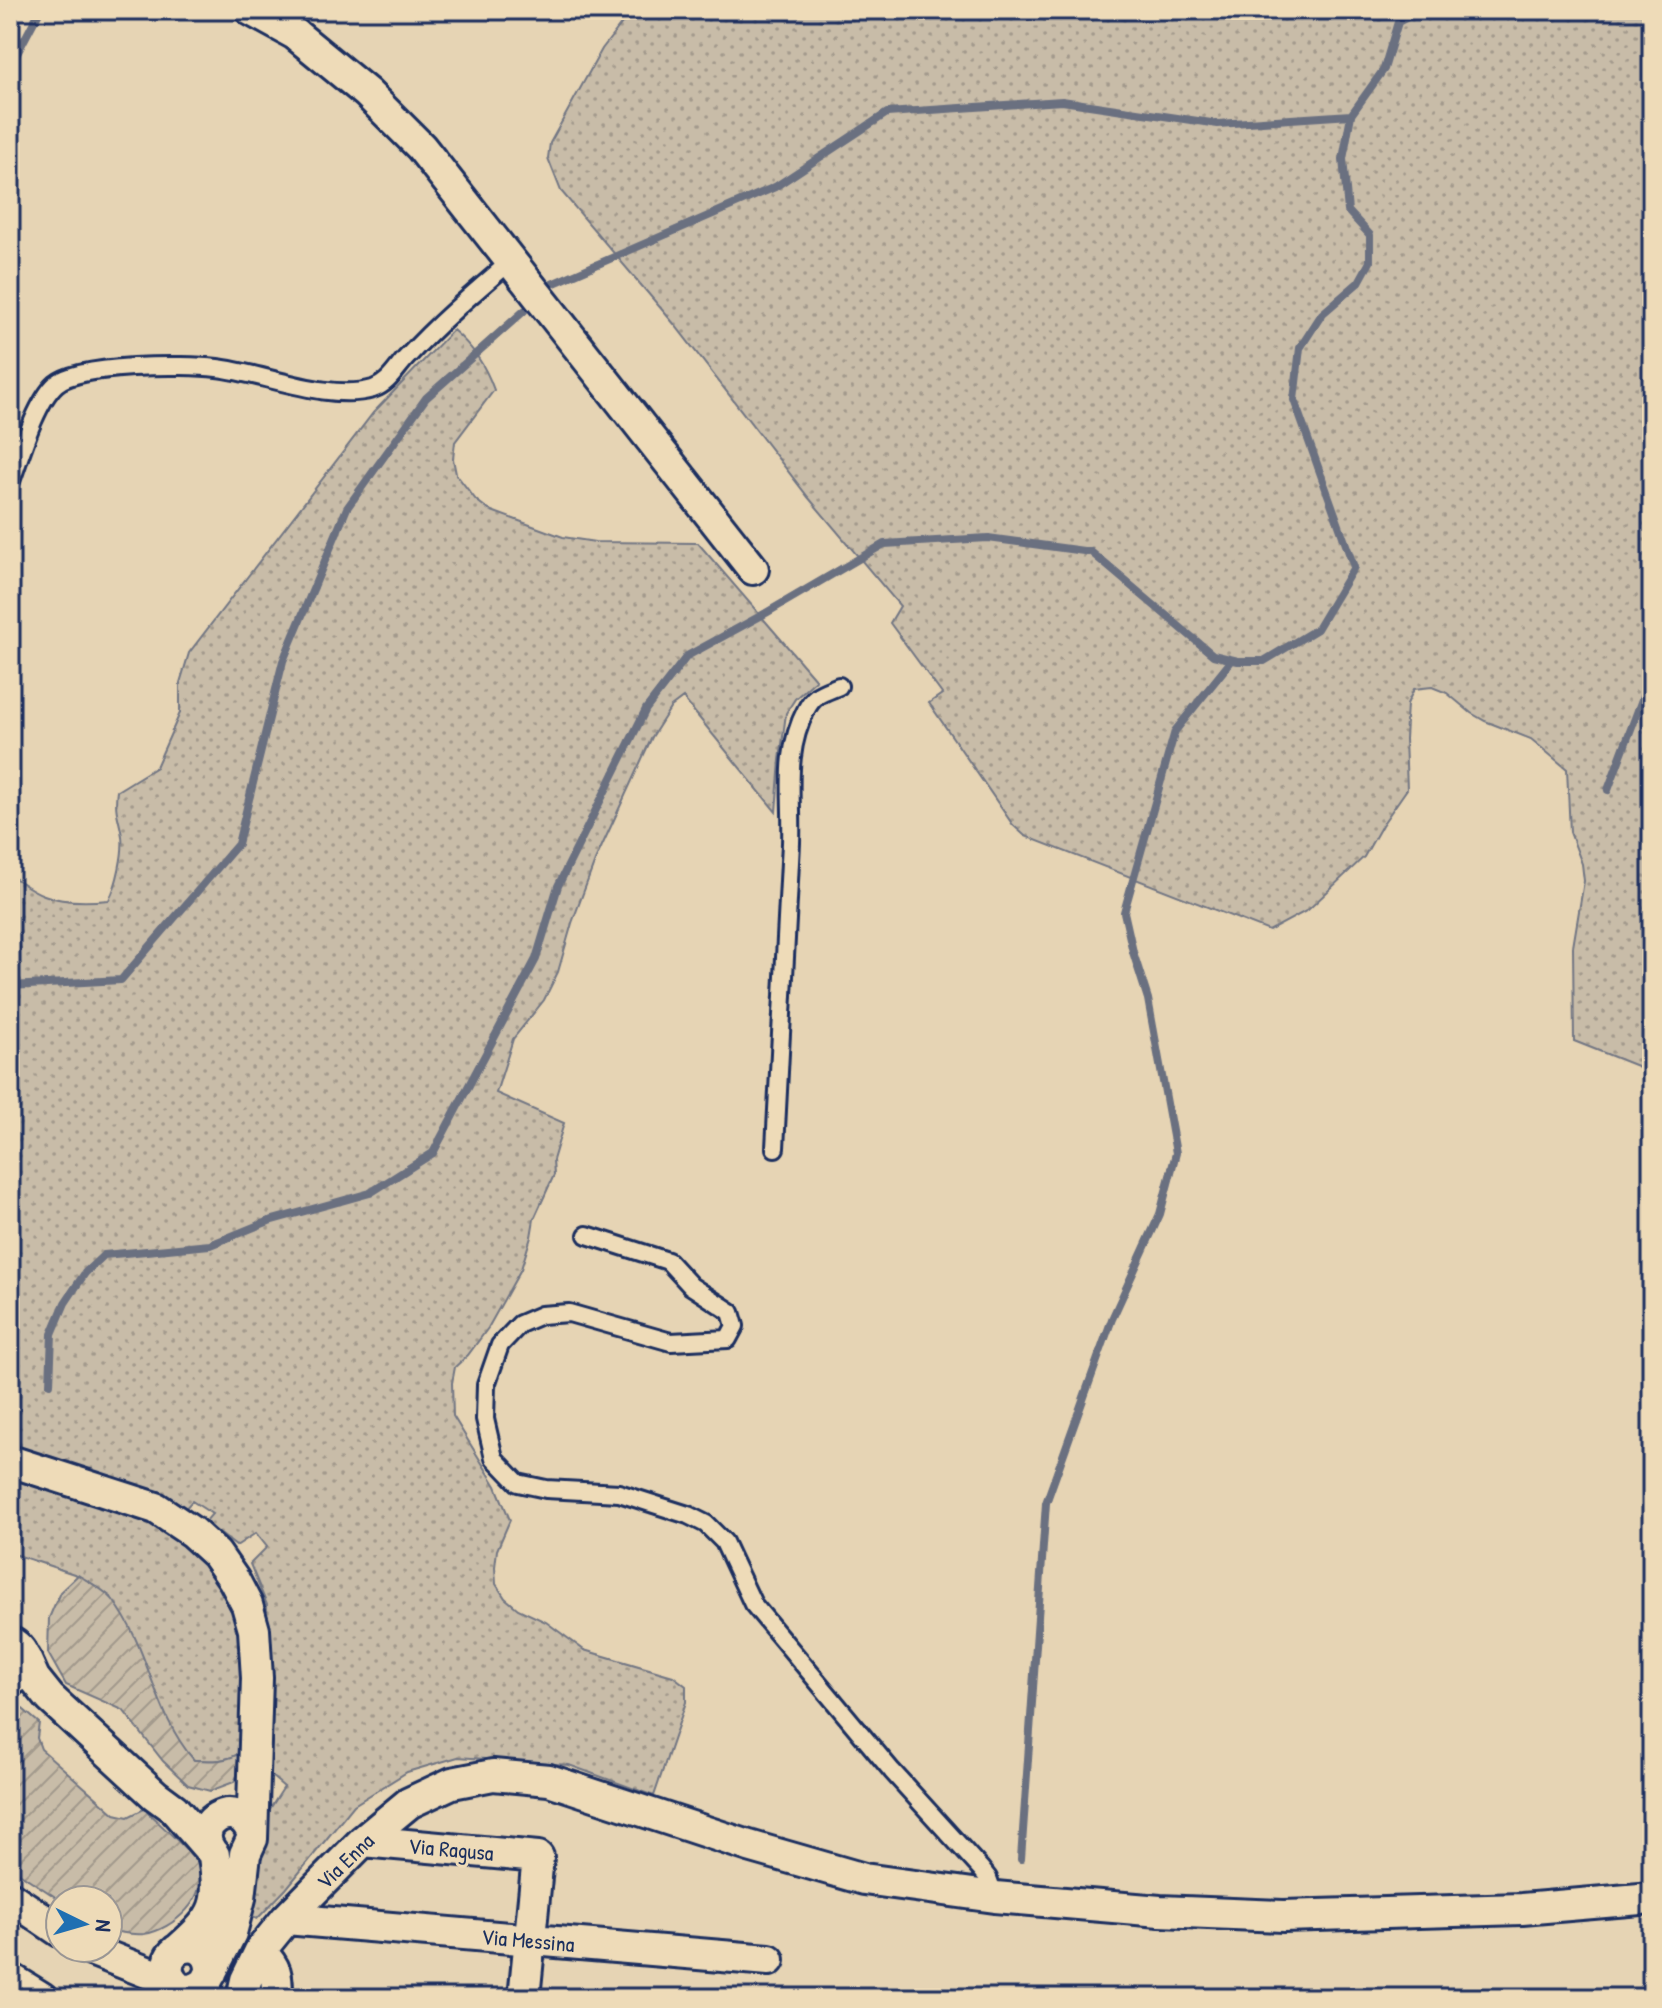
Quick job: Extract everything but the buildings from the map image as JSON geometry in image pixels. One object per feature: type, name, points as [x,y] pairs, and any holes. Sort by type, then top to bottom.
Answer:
[{"type":"street","points":[[251,10],[295,34],[367,93],[421,147],[753,569]]},
{"type":"street","points":[[10,1461],[156,1508],[192,1532],[216,1554],[247,1605],[254,1630],[257,1678],[249,1844],[231,1933],[189,1978]]},
{"type":"street","points":[[14,1666],[174,1809],[211,1851],[225,1861],[236,1860],[249,1844]]},
{"type":"street","points":[[189,1978],[202,1929],[213,1912],[218,1895],[211,1851],[205,1836],[212,1821],[222,1816],[247,1786],[253,1768]]},
{"type":"street","name":"Via Enna","points":[[242,1998],[246,1980],[260,1951],[286,1919],[363,1841],[409,1803],[452,1783],[493,1775],[549,1780],[749,1846],[864,1879],[995,1897],[1160,1911],[1283,1916],[1522,1909],[1652,1898]]},
{"type":"street","points":[[174,1809],[199,1816],[239,1816],[243,1819],[249,1844]]},
{"type":"street","name":"Via Ragusa","points":[[363,1841],[538,1857],[530,1940]]},
{"type":"street","points":[[10,1897],[44,1920]]},
{"type":"street","name":"Via Messina","points":[[286,1919],[769,1960]]},
{"type":"street","points":[[524,1998],[530,1940]]},
{"type":"street","points":[[260,1951],[274,1965],[277,1998]]},
{"type":"street","points":[[124,1962],[189,1978]]},
{"type":"lane","points":[[10,484],[43,399],[56,384],[70,376],[103,369],[218,368],[327,390],[353,393],[376,388],[392,377],[406,357],[511,261]]},
{"type":"lane","points":[[775,1148],[791,838],[790,770],[805,712],[815,696],[839,686]]},
{"type":"lane","points":[[587,1235],[668,1261],[691,1286],[731,1312],[735,1326],[728,1339],[671,1342],[569,1313],[541,1315],[520,1324],[500,1345],[486,1385],[485,1419],[494,1458],[518,1483],[546,1489],[619,1493],[688,1515],[706,1524],[724,1542],[753,1604],[892,1771],[981,1869],[995,1897]]},
{"type":"shaded area","points":[[651,10],[1652,10],[1652,1072],[1574,1041],[1573,947],[1584,881],[1582,864],[1570,832],[1567,769],[1531,739],[1485,721],[1447,693],[1432,687],[1414,689],[1407,704],[1407,789],[1364,857],[1308,910],[1269,931],[1025,836],[1013,825],[929,703],[942,694],[890,623],[900,606],[808,497],[675,325],[561,191],[548,158],[550,143],[602,49],[622,23]]},
{"type":"shaded area","points":[[453,330],[478,357],[494,390],[455,442],[453,459],[456,474],[476,500],[489,510],[563,537],[595,542],[698,543],[816,680],[795,699],[786,713],[776,812],[683,698],[671,707],[652,737],[595,861],[558,972],[544,1000],[513,1039],[496,1093],[564,1123],[553,1160],[554,1175],[534,1219],[521,1269],[488,1328],[455,1367],[452,1383],[453,1416],[496,1486],[510,1520],[497,1550],[495,1567],[496,1584],[505,1598],[518,1609],[546,1622],[584,1650],[673,1676],[686,1686],[686,1702],[654,1796],[569,1765],[458,1757],[407,1772],[354,1805],[286,1889],[257,1919],[248,1915],[259,1826],[284,1787],[264,1770],[267,1605],[250,1564],[267,1547],[256,1533],[236,1546],[205,1522],[212,1514],[192,1501],[184,1510],[10,1446],[10,1305],[21,1298],[18,1286],[10,1283],[10,875],[52,898],[109,900],[122,851],[116,809],[117,791],[156,767],[180,713],[180,683],[189,653],[373,413]]},
{"type":"shaded area","points":[[10,1474],[44,1488],[145,1518],[167,1529],[213,1564],[244,1625],[243,1751],[226,1759],[194,1760],[166,1719],[111,1597],[77,1575],[17,1555],[10,1563]]},
{"type":"shaded area","points":[[78,1575],[110,1596],[125,1619],[169,1722],[194,1760],[226,1759],[243,1751],[241,1767],[234,1782],[210,1791],[188,1785],[163,1761],[123,1710],[66,1685],[48,1653],[49,1618],[60,1592]]},
{"type":"shaded area","points":[[10,1698],[39,1723],[37,1738],[41,1749],[115,1814],[128,1817],[144,1809],[193,1858],[200,1875],[194,1899],[177,1918],[155,1931],[128,1934],[124,1933],[124,1884],[44,1884],[44,1889],[10,1867]]},
{"type":"waterway","points":[[10,67],[40,10]]},
{"type":"waterway","points":[[50,1384],[52,1334],[65,1303],[85,1273],[104,1255],[210,1245],[269,1221],[370,1193],[433,1153],[536,959],[558,886],[646,709],[687,656],[884,544],[988,538],[1091,552],[1213,655],[1238,661],[1264,661],[1317,629],[1354,567],[1294,400],[1300,348],[1322,314],[1359,282],[1370,262],[1370,235],[1348,211],[1343,159],[1351,115],[1384,69],[1398,22],[1422,10]]},
{"type":"waterway","points":[[552,284],[775,187],[887,113],[1062,101],[1218,124],[1351,115]]},
{"type":"waterway","points":[[10,986],[121,980],[238,844],[283,661],[347,508],[426,398],[524,311]]},
{"type":"waterway","points":[[1021,1859],[1046,1503],[1112,1319],[1160,1214],[1176,1153],[1148,999],[1124,912],[1175,731],[1232,660]]},
{"type":"waterway","points":[[1608,790],[1652,673]]}]
